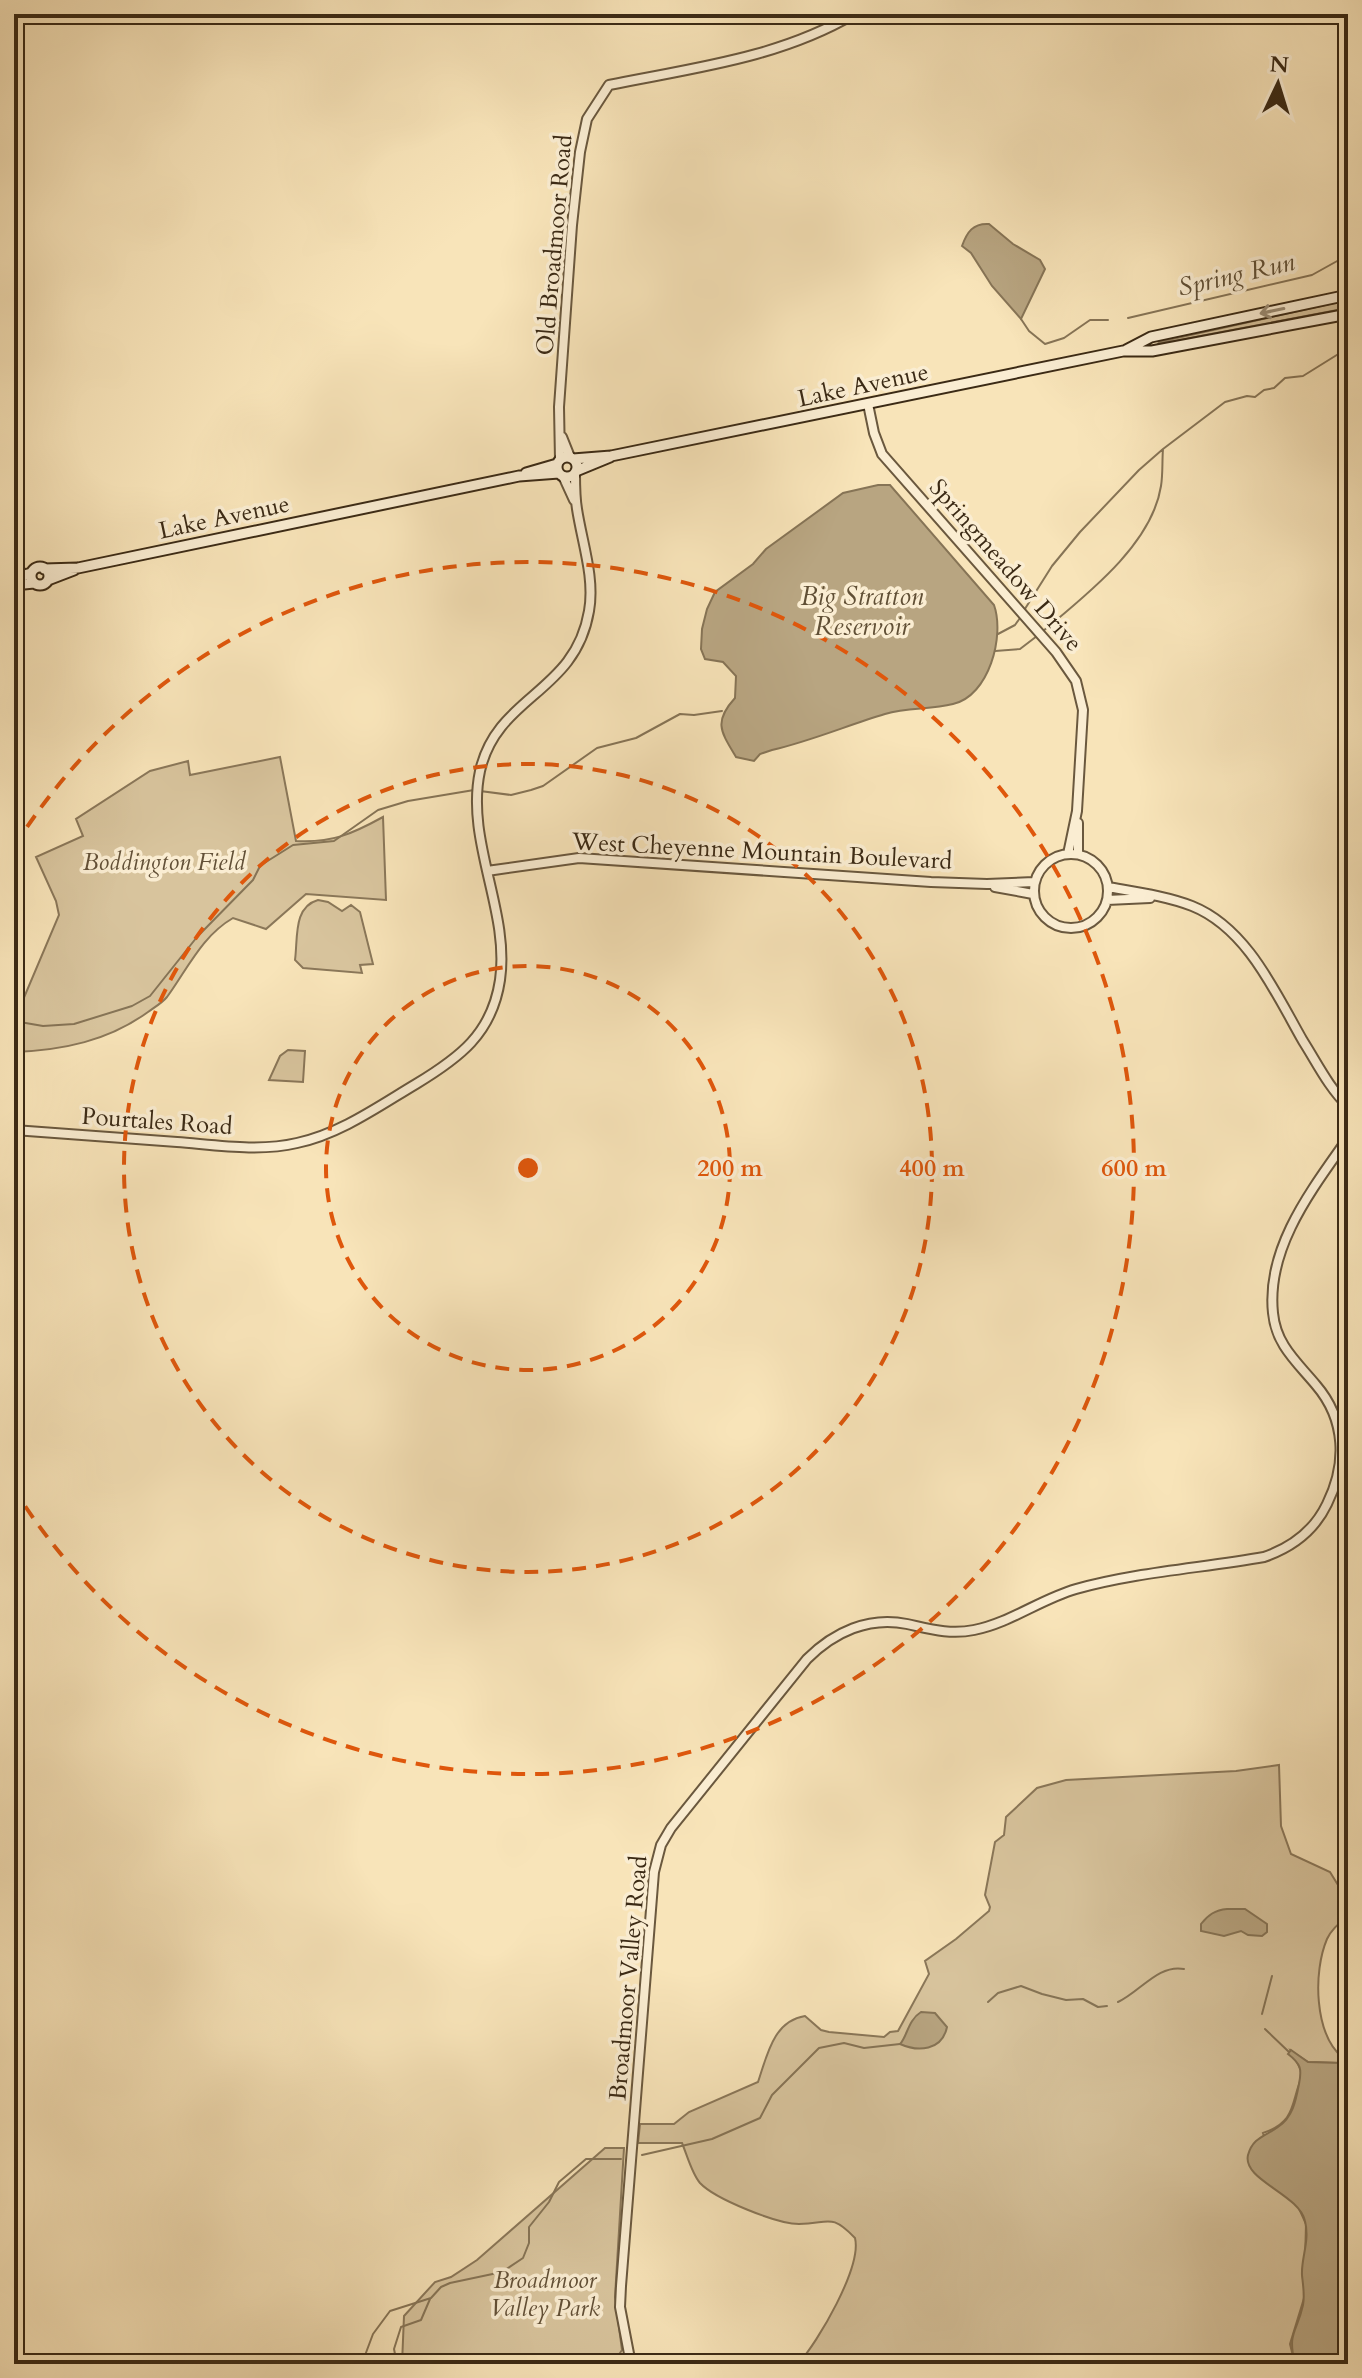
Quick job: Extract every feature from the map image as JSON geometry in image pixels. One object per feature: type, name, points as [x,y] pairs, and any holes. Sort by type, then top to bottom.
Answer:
[{"type":"main road","name":"Lake Avenue","points":[[1123,351],[1151,337],[1348,295]]},
{"type":"main road","name":"Lake Avenue","points":[[48,580],[78,568],[564,465],[1123,351],[1152,351],[1348,314]]},
{"type":"main road","name":"Lake Avenue","points":[[564,465],[569,476],[611,456]]},
{"type":"main road","name":"Lake Avenue","points":[[44,569],[78,568]]},
{"type":"main road","points":[[14,578],[32,578],[43,585],[48,580],[47,572],[35,569],[32,578]]},
{"type":"main road","points":[[14,585],[32,578]]},
{"type":"street","name":"Old Broadmoor Road","points":[[487,871],[477,802],[479,777],[490,744],[507,717],[571,660],[589,611],[590,589],[576,505],[564,465],[559,407],[582,135],[593,106],[609,85],[770,51],[809,38],[854,14]]},
{"type":"street","name":"Springmeadow Drive","points":[[868,404],[882,454],[1071,672],[1082,700],[1073,854]]},
{"type":"street","name":"Old Broadmoor Road","points":[[575,472],[576,505]]},
{"type":"street","points":[[1073,854],[1098,865],[1108,887],[1107,900],[1095,919],[1084,926],[1069,929],[1045,917],[1037,907],[1033,894],[1034,882],[1044,865],[1056,857],[1073,854]]},
{"type":"street","name":"West Cheyenne Mountain Boulevard","points":[[487,871],[579,858],[987,884],[1034,882]]},
{"type":"street","name":"Pourtales Road","points":[[14,1130],[239,1147],[297,1143],[357,1119],[447,1064],[474,1040],[492,1009],[501,969],[500,944],[487,871]]},
{"type":"street","name":"West Cheyenne Mountain Boulevard","points":[[987,884],[1033,894]]},
{"type":"street","points":[[1108,887],[1182,902],[1205,912],[1236,936],[1261,971],[1329,1083],[1348,1106]]},
{"type":"street","points":[[1107,900],[1157,898]]},
{"type":"street","name":"Broadmoor Valley Road","points":[[631,2364],[620,2307],[621,2286],[654,1872],[666,1836],[807,1659],[833,1637],[847,1630],[893,1622],[949,1632],[978,1629],[1053,1597],[1096,1584],[1264,1557],[1289,1547],[1309,1532],[1337,1484],[1341,1444],[1327,1400],[1291,1359],[1278,1336],[1273,1312],[1273,1289],[1281,1253],[1296,1218],[1348,1138]]},
{"type":"green space","points":[[1348,300],[1348,308],[1158,344],[1159,342]]},
{"type":"green space","name":"Boddington Field","points":[[280,757],[296,841],[341,836],[383,817],[386,900],[306,894],[266,929],[233,918],[204,943],[165,999],[133,1022],[84,1042],[15,1052],[17,1014],[59,915],[36,857],[83,836],[76,819],[150,771],[188,761],[190,775]]},
{"type":"green space","points":[[318,900],[342,911],[351,905],[360,912],[373,964],[360,965],[362,973],[303,968],[295,960],[301,916],[304,909]]},
{"type":"green space","points":[[288,1050],[305,1051],[303,1082],[269,1080],[280,1056]]},
{"type":"green space","points":[[1279,1765],[1281,1826],[1291,1854],[1330,1872],[1348,1905],[1348,1916],[1327,1939],[1318,1985],[1326,2034],[1343,2058],[1341,2063],[1308,2062],[1291,2051],[1303,2074],[1291,2110],[1282,2123],[1263,2133],[1286,2196],[1297,2204],[1306,2224],[1302,2271],[1305,2295],[1290,2344],[1295,2364],[798,2364],[837,2304],[852,2267],[855,2238],[834,2222],[789,2223],[732,2203],[700,2183],[682,2143],[638,2143],[640,2124],[674,2124],[689,2112],[758,2082],[778,2032],[794,2019],[805,2016],[821,2030],[829,2032],[884,2037],[898,2031],[929,1974],[925,1961],[989,1911],[985,1895],[995,1842],[1004,1835],[1006,1817],[1037,1788],[1066,1780],[1236,1771]]},
{"type":"green space","name":"Broadmoor Valley Park","points":[[605,2148],[624,2148],[615,2297],[622,2350],[618,2356],[582,2364],[402,2364],[404,2316],[435,2282],[451,2277],[477,2260]]},
{"type":"water","points":[[989,224],[1013,244],[1040,260],[1045,269],[1021,319],[992,286],[971,253],[962,246],[971,229]]},
{"type":"water","name":"Big Stratton Reservoir","points":[[890,485],[994,605],[997,618],[995,648],[985,677],[966,699],[953,704],[885,714],[760,754],[754,761],[736,757],[723,734],[722,721],[735,698],[736,676],[723,662],[705,659],[701,649],[702,629],[715,592],[753,564],[766,549],[843,493]]},
{"type":"water","points":[[1227,1909],[1245,1909],[1267,1924],[1267,1932],[1262,1936],[1241,1931],[1224,1936],[1201,1931],[1201,1924],[1209,1916]]},
{"type":"water","points":[[921,2012],[935,2013],[947,2027],[944,2035],[928,2048],[900,2044],[913,2019]]},
{"type":"water","points":[[1291,2050],[1308,2062],[1341,2063],[1348,2069],[1348,2364],[1295,2364],[1292,2339],[1304,2301],[1305,2221],[1293,2203],[1262,2180],[1248,2164],[1253,2144],[1283,2123],[1293,2108],[1300,2071],[1298,2064],[1288,2054]]},
{"type":"waterway","name":"Spring Run","points":[[1128,318],[1312,275],[1348,255]]},
{"type":"waterway","name":"Spring Run","points":[[1021,319],[1029,331],[1045,344],[1064,338],[1090,320],[1108,320]]},
{"type":"waterway","points":[[1023,612],[1052,566],[1080,532],[1163,449],[1225,402],[1255,397],[1264,390],[1274,388],[1285,378],[1303,376],[1348,348]]},
{"type":"waterway","points":[[1042,632],[1096,586],[1131,549],[1145,529],[1161,486],[1163,449]]},
{"type":"waterway","points":[[998,634],[1015,625],[1020,618]]},
{"type":"waterway","points":[[995,651],[1020,649],[1037,636]]},
{"type":"waterway","points":[[480,791],[511,795],[531,790],[543,786],[597,748],[636,738],[680,714],[722,711]]},
{"type":"waterway","points":[[14,1021],[43,1026],[74,1024],[132,1006],[150,996],[197,937],[253,880],[260,866],[266,862],[293,845],[334,841],[378,810],[408,801],[474,790]]},
{"type":"waterway","points":[[1118,2002],[1157,1975],[1184,1969]]},
{"type":"waterway","points":[[1262,2014],[1272,1976]]},
{"type":"waterway","points":[[988,2002],[998,1993],[1021,1986],[1066,2000],[1083,1999],[1098,2007],[1107,2006]]},
{"type":"waterway","points":[[1265,2029],[1289,2052]]},
{"type":"waterway","points":[[642,2155],[712,2139],[760,2118],[772,2095],[819,2048],[844,2043],[864,2048],[900,2044]]},
{"type":"waterway","points":[[357,2364],[364,2358],[373,2334],[390,2311],[431,2298],[441,2287],[450,2283],[502,2272],[523,2258],[529,2243],[529,2227],[549,2202],[559,2182],[586,2159],[621,2159]]},
{"type":"waterway","points":[[397,2364],[394,2349],[401,2327],[421,2320],[430,2299]]}]
